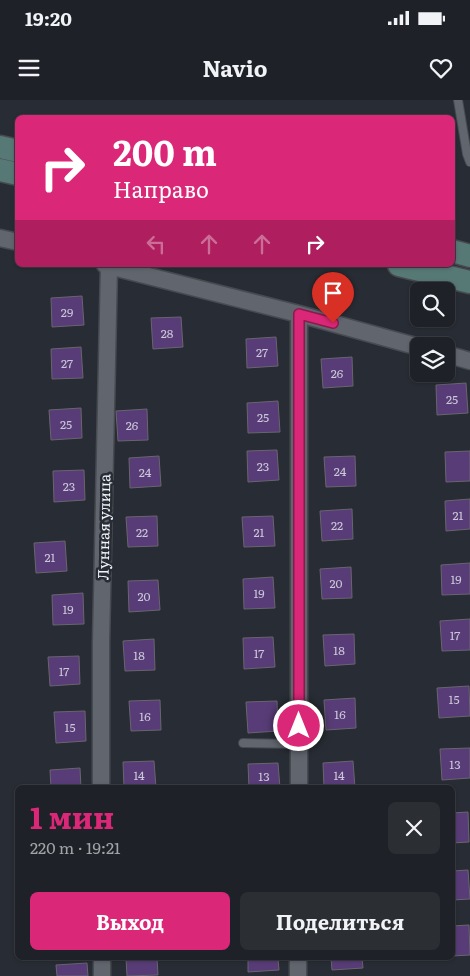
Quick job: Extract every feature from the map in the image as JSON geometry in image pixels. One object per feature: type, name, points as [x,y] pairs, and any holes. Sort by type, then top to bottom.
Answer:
[{"type":"main road","points":[[0,147],[15,150]]},
{"type":"main road","points":[[0,170],[15,173]]},
{"type":"main road","points":[[455,253],[470,256]]},
{"type":"main road","points":[[407,267],[470,282]]},
{"type":"street","points":[[0,238],[15,241]]},
{"type":"street","name":"Лунная улица","points":[[101,785],[101,643],[107,267]]},
{"type":"street","points":[[111,267],[299,314],[410,345]]},
{"type":"street","points":[[299,314],[299,785]]},
{"type":"street","points":[[455,357],[470,361]]},
{"type":"street","points":[[102,960],[102,976]]},
{"type":"street","points":[[298,960],[298,976]]},
{"type":"lane","points":[[458,100],[470,162]]},
{"type":"lane","points":[[243,743],[299,744]]},
{"type":"building","points":[[82,296],[84,325],[52,327],[51,298]]},
{"type":"building","points":[[181,317],[183,347],[153,349],[151,318]]},
{"type":"building","points":[[276,337],[278,366],[247,368],[246,339]]},
{"type":"building","points":[[81,347],[83,378],[52,379],[51,349]]},
{"type":"building","points":[[352,357],[353,386],[323,388],[321,359]]},
{"type":"building","points":[[466,383],[468,413],[437,415],[436,385]]},
{"type":"building","points":[[278,401],[280,432],[248,433],[247,403]]},
{"type":"building","points":[[81,408],[82,438],[51,440],[49,410]]},
{"type":"building","points":[[147,409],[148,440],[118,441],[116,411]]},
{"type":"building","points":[[277,450],[279,480],[248,482],[247,451]]},
{"type":"building","points":[[470,451],[470,481],[446,482],[445,452]]},
{"type":"building","points":[[159,456],[161,486],[130,488],[129,458]]},
{"type":"building","points":[[355,456],[356,486],[326,487],[324,457]]},
{"type":"building","points":[[84,470],[85,500],[54,502],[53,471]]},
{"type":"building","points":[[470,499],[470,529],[446,531],[445,501]]},
{"type":"building","points":[[352,509],[353,539],[322,541],[320,511]]},
{"type":"building","points":[[157,516],[158,546],[128,547],[126,517]]},
{"type":"building","points":[[273,516],[275,546],[244,547],[242,517]]},
{"type":"building","points":[[65,541],[67,571],[36,573],[34,543]]},
{"type":"building","points":[[470,563],[470,594],[442,595],[441,565]]},
{"type":"building","points":[[351,567],[352,598],[322,599],[320,569]]},
{"type":"building","points":[[273,577],[275,608],[244,609],[243,579]]},
{"type":"building","points":[[158,580],[160,610],[129,612],[128,581]]},
{"type":"building","points":[[83,593],[84,624],[53,625],[52,595]]},
{"type":"building","points":[[470,619],[470,650],[442,651],[440,621]]},
{"type":"building","points":[[354,634],[355,664],[325,666],[323,635]]},
{"type":"building","points":[[273,637],[275,667],[244,669],[243,638]]},
{"type":"building","points":[[154,639],[155,670],[125,671],[123,641]]},
{"type":"building","points":[[79,656],[80,684],[50,686],[48,657]]},
{"type":"building","points":[[469,686],[470,716],[439,718],[437,688]]},
{"type":"building","points":[[355,698],[356,728],[326,730],[324,700]]},
{"type":"building","points":[[160,700],[161,730],[131,731],[129,701]]},
{"type":"building","points":[[277,701],[278,731],[248,733],[246,702]]},
{"type":"building","points":[[85,711],[86,741],[56,743],[54,712]]},
{"type":"building","points":[[470,748],[470,778],[442,780],[440,749]]},
{"type":"building","points":[[154,761],[156,785],[124,785],[123,762]]},
{"type":"building","points":[[353,761],[355,785],[324,785],[323,763]]},
{"type":"building","points":[[278,763],[280,785],[249,785],[248,764]]},
{"type":"building","points":[[80,768],[81,785],[51,785],[50,770]]},
{"type":"building","points":[[468,812],[469,842],[455,843],[455,813]]},
{"type":"building","points":[[468,870],[470,899],[455,900],[455,871]]},
{"type":"building","points":[[469,925],[470,955],[455,956],[455,926]]},
{"type":"building","points":[[126,960],[157,960],[158,975],[127,976]]},
{"type":"building","points":[[248,960],[278,960],[279,970],[248,972]]},
{"type":"building","points":[[331,960],[362,960],[363,968],[332,970]]},
{"type":"building","points":[[87,963],[88,976],[57,976],[56,965]]},
{"type":"route","points":[[299,726],[299,314],[333,323]]}]
